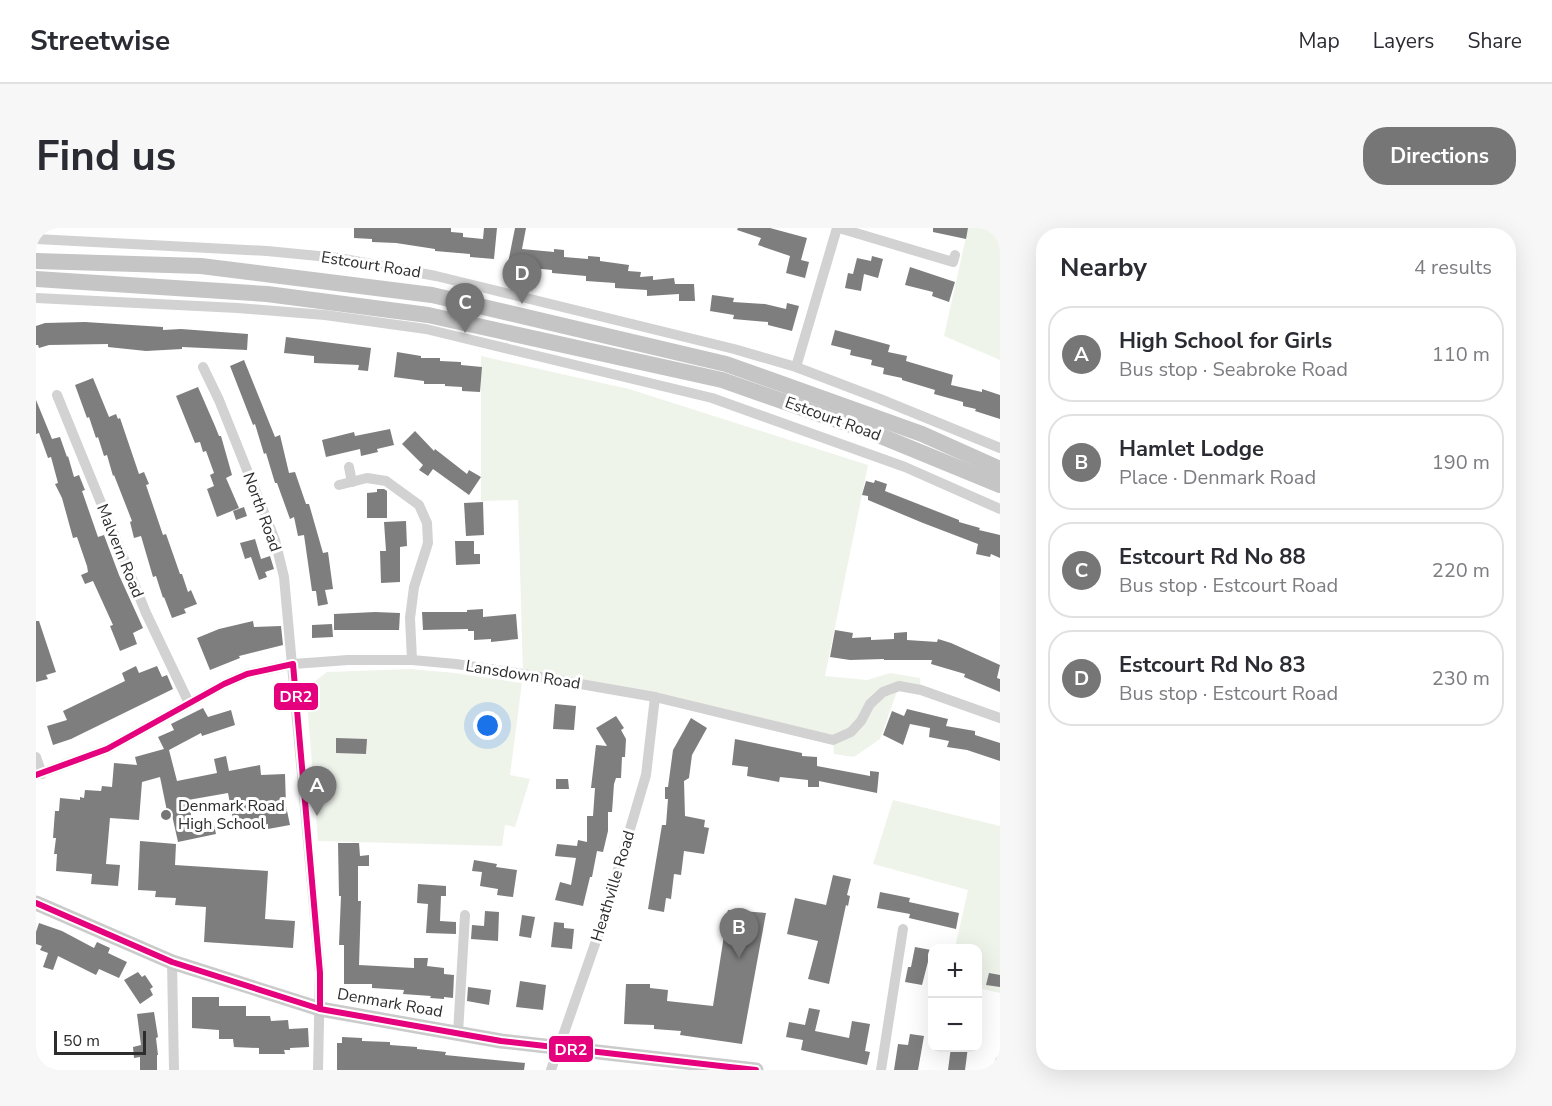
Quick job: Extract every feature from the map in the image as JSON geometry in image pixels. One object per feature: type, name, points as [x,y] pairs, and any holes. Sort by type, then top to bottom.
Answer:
[{"type":"main road","name":"Estcourt Road","points":[[36,261],[201,266],[432,295],[730,357],[922,434],[1000,470]]},
{"type":"main road","name":"Estcourt Road","points":[[36,279],[222,291],[327,308],[428,315],[722,380],[915,449],[1000,485]]},
{"type":"street","points":[[796,367],[838,228],[954,261]]},
{"type":"street","name":"Estcourt Road","points":[[36,239],[240,249],[339,258],[436,276],[730,357],[796,367],[1000,448]]},
{"type":"street","name":"Estcourt Road","points":[[36,298],[238,308],[327,308],[426,329],[712,398],[905,467],[1000,509]]},
{"type":"street","name":"North Road","points":[[203,368],[219,400],[275,540],[284,577],[320,973],[318,1070]]},
{"type":"street","name":"Malvern Road","points":[[57,395],[146,613],[189,703]]},
{"type":"street","name":"Estcourt Road","points":[[875,417],[880,399]]},
{"type":"street","points":[[905,467],[915,449]]},
{"type":"street","points":[[349,467],[352,482]]},
{"type":"street","points":[[339,485],[367,478],[387,481],[419,506],[427,523],[428,543],[414,587],[410,618],[412,660]]},
{"type":"street","name":"Lansdown Road","points":[[39,774],[107,749],[224,684],[247,674],[293,664],[348,660],[412,660],[523,674],[655,697],[833,740],[851,732],[861,721],[870,704],[884,692],[898,686],[921,690],[1000,718]]},
{"type":"street","name":"Heathville Road","points":[[551,1070],[603,924],[646,775],[655,697]]},
{"type":"street","points":[[36,758],[39,774]]},
{"type":"street","name":"Denmark Road","points":[[36,903],[172,962],[320,1009],[501,1041],[756,1070]]},
{"type":"street","points":[[458,1033],[465,915]]},
{"type":"street","points":[[881,1070],[903,929]]},
{"type":"street","points":[[172,962],[174,1070]]},
{"type":"street","points":[[998,1070],[1000,1061]]},
{"type":"shaded area","points":[[968,228],[1000,228],[1000,360],[944,336]]},
{"type":"shaded area","points":[[481,356],[629,389],[868,465],[825,676],[867,680],[890,673],[920,678],[921,690],[899,686],[880,739],[854,757],[834,754],[833,740],[523,674],[518,500],[481,501]]},
{"type":"shaded area","points":[[411,669],[522,683],[510,775],[530,779],[515,827],[505,825],[502,846],[318,841],[306,688],[327,672]]},
{"type":"shaded area","points":[[893,800],[1000,826],[1000,993],[982,989],[982,944],[956,944],[968,890],[873,864]]},
{"type":"building","points":[[354,228],[451,228],[451,232],[463,233],[463,237],[483,239],[484,228],[497,228],[494,259],[470,257],[470,254],[435,251],[435,249],[396,243],[372,242],[372,239],[354,238]]},
{"type":"building","points":[[515,228],[526,228],[522,249],[554,252],[554,249],[564,250],[564,257],[588,259],[588,256],[600,257],[600,261],[629,265],[628,271],[641,272],[640,277],[653,276],[653,280],[674,278],[675,284],[694,284],[695,301],[679,301],[679,294],[647,296],[647,290],[615,288],[615,283],[586,281],[586,276],[552,273],[552,270],[521,267],[521,264],[508,263]]},
{"type":"building","points":[[738,228],[770,228],[807,238],[801,260],[809,262],[805,278],[786,273],[790,256],[758,245],[761,238],[737,230]]},
{"type":"building","points":[[933,228],[968,228],[966,239],[933,232]]},
{"type":"building","points":[[872,256],[883,259],[878,278],[864,274],[861,291],[845,288],[848,273],[853,274],[857,258],[871,261]]},
{"type":"building","points":[[910,267],[955,282],[949,302],[932,296],[933,292],[905,285]]},
{"type":"building","points":[[712,295],[734,298],[733,302],[765,304],[786,309],[787,303],[799,306],[792,331],[768,325],[768,322],[733,319],[734,315],[710,311]]},
{"type":"building","points":[[85,322],[163,327],[163,330],[181,329],[248,334],[247,350],[182,347],[182,349],[146,351],[108,347],[108,344],[49,345],[39,348],[36,345],[36,326],[45,323]]},
{"type":"building","points":[[835,330],[890,345],[888,352],[907,356],[906,361],[953,375],[951,385],[982,392],[982,389],[1000,395],[1000,419],[963,406],[963,402],[934,394],[935,390],[883,374],[884,368],[871,365],[872,360],[850,355],[851,350],[831,345]]},
{"type":"building","points":[[286,337],[371,348],[368,371],[358,370],[359,365],[314,363],[314,356],[284,353]]},
{"type":"building","points":[[397,352],[482,367],[480,392],[462,391],[462,387],[424,384],[424,381],[394,377]]},
{"type":"building","points":[[244,360],[275,437],[280,435],[289,473],[295,472],[306,504],[309,504],[323,553],[328,552],[333,589],[325,590],[328,604],[318,606],[316,591],[312,591],[304,535],[298,536],[294,517],[290,519],[266,453],[264,454],[255,424],[253,425],[230,366]]},
{"type":"building","points":[[93,378],[109,417],[116,414],[118,419],[120,418],[139,474],[144,472],[149,484],[146,485],[163,535],[166,534],[180,574],[182,574],[188,592],[191,590],[197,604],[184,609],[186,613],[172,618],[156,576],[153,577],[141,536],[134,538],[130,522],[132,521],[113,476],[107,455],[104,456],[75,385]]},
{"type":"building","points":[[198,387],[219,436],[221,436],[232,475],[226,478],[239,508],[217,517],[207,489],[214,486],[210,475],[214,473],[206,451],[203,452],[200,442],[195,443],[176,396]]},
{"type":"building","points":[[36,400],[52,439],[60,437],[74,477],[79,475],[85,490],[82,491],[98,537],[104,535],[143,628],[133,633],[137,644],[120,651],[110,626],[113,625],[93,581],[85,584],[81,575],[88,572],[87,566],[77,537],[73,538],[62,498],[55,484],[58,483],[51,457],[48,458],[39,433],[36,434]]},
{"type":"building","points":[[390,429],[394,445],[377,449],[378,452],[361,456],[360,449],[326,457],[322,440],[354,432],[355,436]]},
{"type":"building","points":[[415,431],[434,451],[435,449],[467,474],[469,470],[481,477],[469,495],[433,469],[428,476],[419,470],[423,465],[402,444]]},
{"type":"building","points":[[875,480],[887,484],[885,491],[959,520],[959,522],[980,528],[979,530],[1000,535],[1000,558],[991,554],[990,557],[976,554],[978,544],[868,500],[868,496],[862,495],[866,481],[874,483]]},
{"type":"building","points":[[377,489],[387,491],[387,518],[367,518],[367,493],[377,492]]},
{"type":"building","points":[[483,502],[484,535],[466,536],[464,503]]},
{"type":"building","points":[[244,507],[247,516],[236,520],[233,511]]},
{"type":"building","points":[[406,521],[407,546],[400,547],[400,582],[381,583],[380,551],[386,551],[384,522]]},
{"type":"building","points":[[255,539],[261,559],[270,556],[274,569],[265,572],[267,577],[259,580],[251,557],[245,559],[240,543]]},
{"type":"building","points":[[455,541],[474,541],[474,554],[480,554],[480,564],[456,565]]},
{"type":"building","points":[[483,609],[483,617],[516,614],[518,639],[491,642],[491,639],[474,640],[474,631],[468,631],[468,629],[423,630],[422,612],[467,612],[467,610]]},
{"type":"building","points":[[400,613],[399,630],[334,630],[334,614]]},
{"type":"building","points":[[36,621],[39,621],[56,672],[46,675],[48,679],[36,682]]},
{"type":"building","points":[[253,621],[254,627],[281,626],[283,645],[239,656],[240,658],[210,670],[197,638],[219,629]]},
{"type":"building","points":[[332,624],[333,637],[312,638],[312,625]]},
{"type":"building","points":[[835,630],[853,633],[852,638],[894,639],[894,633],[907,632],[907,640],[937,642],[938,639],[951,643],[1000,665],[997,678],[1000,679],[1000,692],[964,677],[965,674],[931,664],[932,660],[850,660],[830,657]]},
{"type":"building","points":[[136,666],[139,673],[157,666],[162,677],[167,675],[173,689],[71,739],[53,745],[47,726],[67,720],[63,711],[125,681],[122,673]]},
{"type":"building","points":[[555,704],[576,706],[574,730],[553,729]]},
{"type":"building","points":[[203,708],[208,717],[231,710],[235,725],[202,736],[201,733],[169,750],[177,781],[217,773],[214,759],[226,756],[229,771],[260,765],[261,775],[285,774],[286,806],[290,825],[268,829],[268,824],[235,830],[228,793],[188,800],[193,824],[213,820],[216,834],[178,842],[172,815],[168,816],[160,777],[142,782],[139,820],[110,818],[106,864],[120,865],[118,886],[91,884],[92,874],[56,871],[57,854],[54,854],[56,838],[53,838],[55,811],[59,811],[60,798],[80,800],[80,797],[84,798],[85,790],[101,791],[102,786],[112,787],[114,763],[137,765],[135,757],[164,749],[158,737],[174,730],[171,724]]},
{"type":"building","points":[[907,709],[948,719],[946,726],[975,731],[975,735],[1000,743],[1000,761],[967,750],[947,747],[949,741],[929,737],[930,728],[910,724],[903,745],[883,735],[892,711],[904,716]]},
{"type":"building","points":[[616,716],[624,728],[621,730],[626,739],[625,757],[622,757],[621,778],[616,778],[614,784],[612,812],[608,812],[608,831],[603,852],[597,851],[583,906],[555,900],[560,882],[571,885],[576,858],[555,856],[557,844],[577,846],[578,840],[587,842],[587,816],[593,816],[595,788],[591,788],[596,745],[607,746],[596,728]]},
{"type":"building","points":[[691,718],[707,728],[692,755],[689,778],[684,781],[685,816],[705,820],[704,827],[709,828],[704,854],[684,851],[681,875],[674,874],[671,899],[666,898],[664,912],[648,909],[662,825],[666,825],[668,799],[665,799],[665,787],[668,787],[673,750]]},
{"type":"building","points":[[336,738],[367,739],[366,754],[336,753]]},
{"type":"building","points":[[735,739],[802,753],[802,756],[817,757],[817,766],[870,776],[870,771],[879,772],[877,793],[819,781],[819,787],[808,787],[808,780],[780,777],[779,782],[747,776],[748,767],[732,765]]},
{"type":"building","points":[[556,779],[568,779],[569,789],[556,789]]},
{"type":"building","points":[[140,841],[176,844],[175,865],[268,871],[265,919],[295,921],[293,948],[204,942],[206,907],[175,905],[176,898],[155,897],[156,891],[138,890]]},
{"type":"building","points":[[338,843],[359,843],[360,856],[369,855],[369,866],[358,866],[358,901],[361,901],[359,965],[414,968],[414,958],[428,958],[427,966],[444,968],[444,974],[454,975],[453,998],[430,998],[431,996],[403,994],[404,990],[372,988],[372,984],[344,984],[344,945],[339,945],[341,896],[339,896]]},
{"type":"building","points":[[474,860],[497,864],[496,867],[517,870],[513,897],[497,895],[498,889],[480,886],[482,872],[472,871]]},
{"type":"building","points":[[833,875],[851,879],[847,895],[850,896],[848,906],[846,905],[829,984],[808,979],[818,941],[787,934],[795,898],[826,905]]},
{"type":"building","points":[[418,884],[446,886],[446,896],[441,896],[440,921],[456,922],[456,934],[426,933],[428,904],[417,903]]},
{"type":"building","points":[[880,892],[910,898],[909,902],[959,913],[956,929],[909,918],[910,914],[877,908]]},
{"type":"building","points":[[728,910],[766,913],[742,1044],[680,1035],[681,1031],[654,1029],[654,1025],[624,1024],[626,984],[650,984],[650,988],[668,990],[667,1001],[713,1006]]},
{"type":"building","points":[[485,911],[499,912],[498,941],[471,939],[472,925],[484,926]]},
{"type":"building","points":[[522,915],[535,917],[531,938],[519,936]]},
{"type":"building","points":[[554,922],[564,923],[564,928],[574,929],[572,949],[551,947]]},
{"type":"building","points":[[39,923],[62,931],[94,948],[97,942],[110,948],[108,953],[127,962],[119,978],[99,969],[96,975],[58,956],[53,970],[43,967],[48,953],[40,950],[42,946],[36,944]]},
{"type":"building","points":[[915,947],[928,949],[928,962],[922,985],[905,982],[908,967],[911,967]]},
{"type":"building","points":[[138,972],[142,977],[145,975],[153,987],[150,989],[153,995],[140,1004],[124,980]]},
{"type":"building","points":[[989,973],[1000,975],[1000,987],[986,985]]},
{"type":"building","points":[[520,981],[546,985],[543,1010],[516,1007]]},
{"type":"building","points":[[468,987],[491,990],[489,1005],[467,1001]]},
{"type":"building","points":[[192,997],[219,997],[219,1006],[246,1006],[246,1016],[270,1016],[271,1021],[288,1020],[289,1029],[308,1028],[309,1047],[290,1048],[290,1050],[284,1050],[285,1054],[259,1054],[259,1048],[234,1047],[233,1039],[219,1039],[219,1030],[192,1028]]},
{"type":"building","points":[[809,1008],[820,1010],[815,1031],[849,1038],[852,1021],[870,1024],[865,1051],[870,1052],[867,1065],[801,1050],[803,1040],[786,1037],[789,1022],[805,1025]]},
{"type":"building","points":[[154,1012],[158,1037],[156,1038],[157,1070],[140,1070],[140,1057],[134,1058],[133,1047],[141,1045],[137,1014]]},
{"type":"building","points":[[910,1034],[924,1036],[918,1070],[894,1070],[898,1044],[908,1045]]},
{"type":"building","points":[[342,1037],[362,1038],[362,1041],[390,1042],[390,1045],[446,1052],[445,1055],[525,1063],[524,1070],[337,1070],[337,1043],[342,1043]]},
{"type":"building","points":[[950,1052],[967,1052],[965,1070],[948,1070]]},
{"type":"transit line","name":"DR2","points":[[36,775],[107,749],[224,684],[247,674],[293,664],[320,973],[320,1009]]},
{"type":"transit line","name":"DR2","points":[[36,903],[172,962],[320,1009],[501,1041],[756,1070]]},
{"type":"place","name":"Estcourt Rd No 83","points":[[522,304]]},
{"type":"place","name":"Estcourt Rd No 88","points":[[465,333]]},
{"type":"place","name":"Denmark Road High School","points":[[166,815]]},
{"type":"place","name":"High School for Girls","points":[[317,816]]},
{"type":"place","name":"Hamlet Lodge","points":[[739,958]]}]
